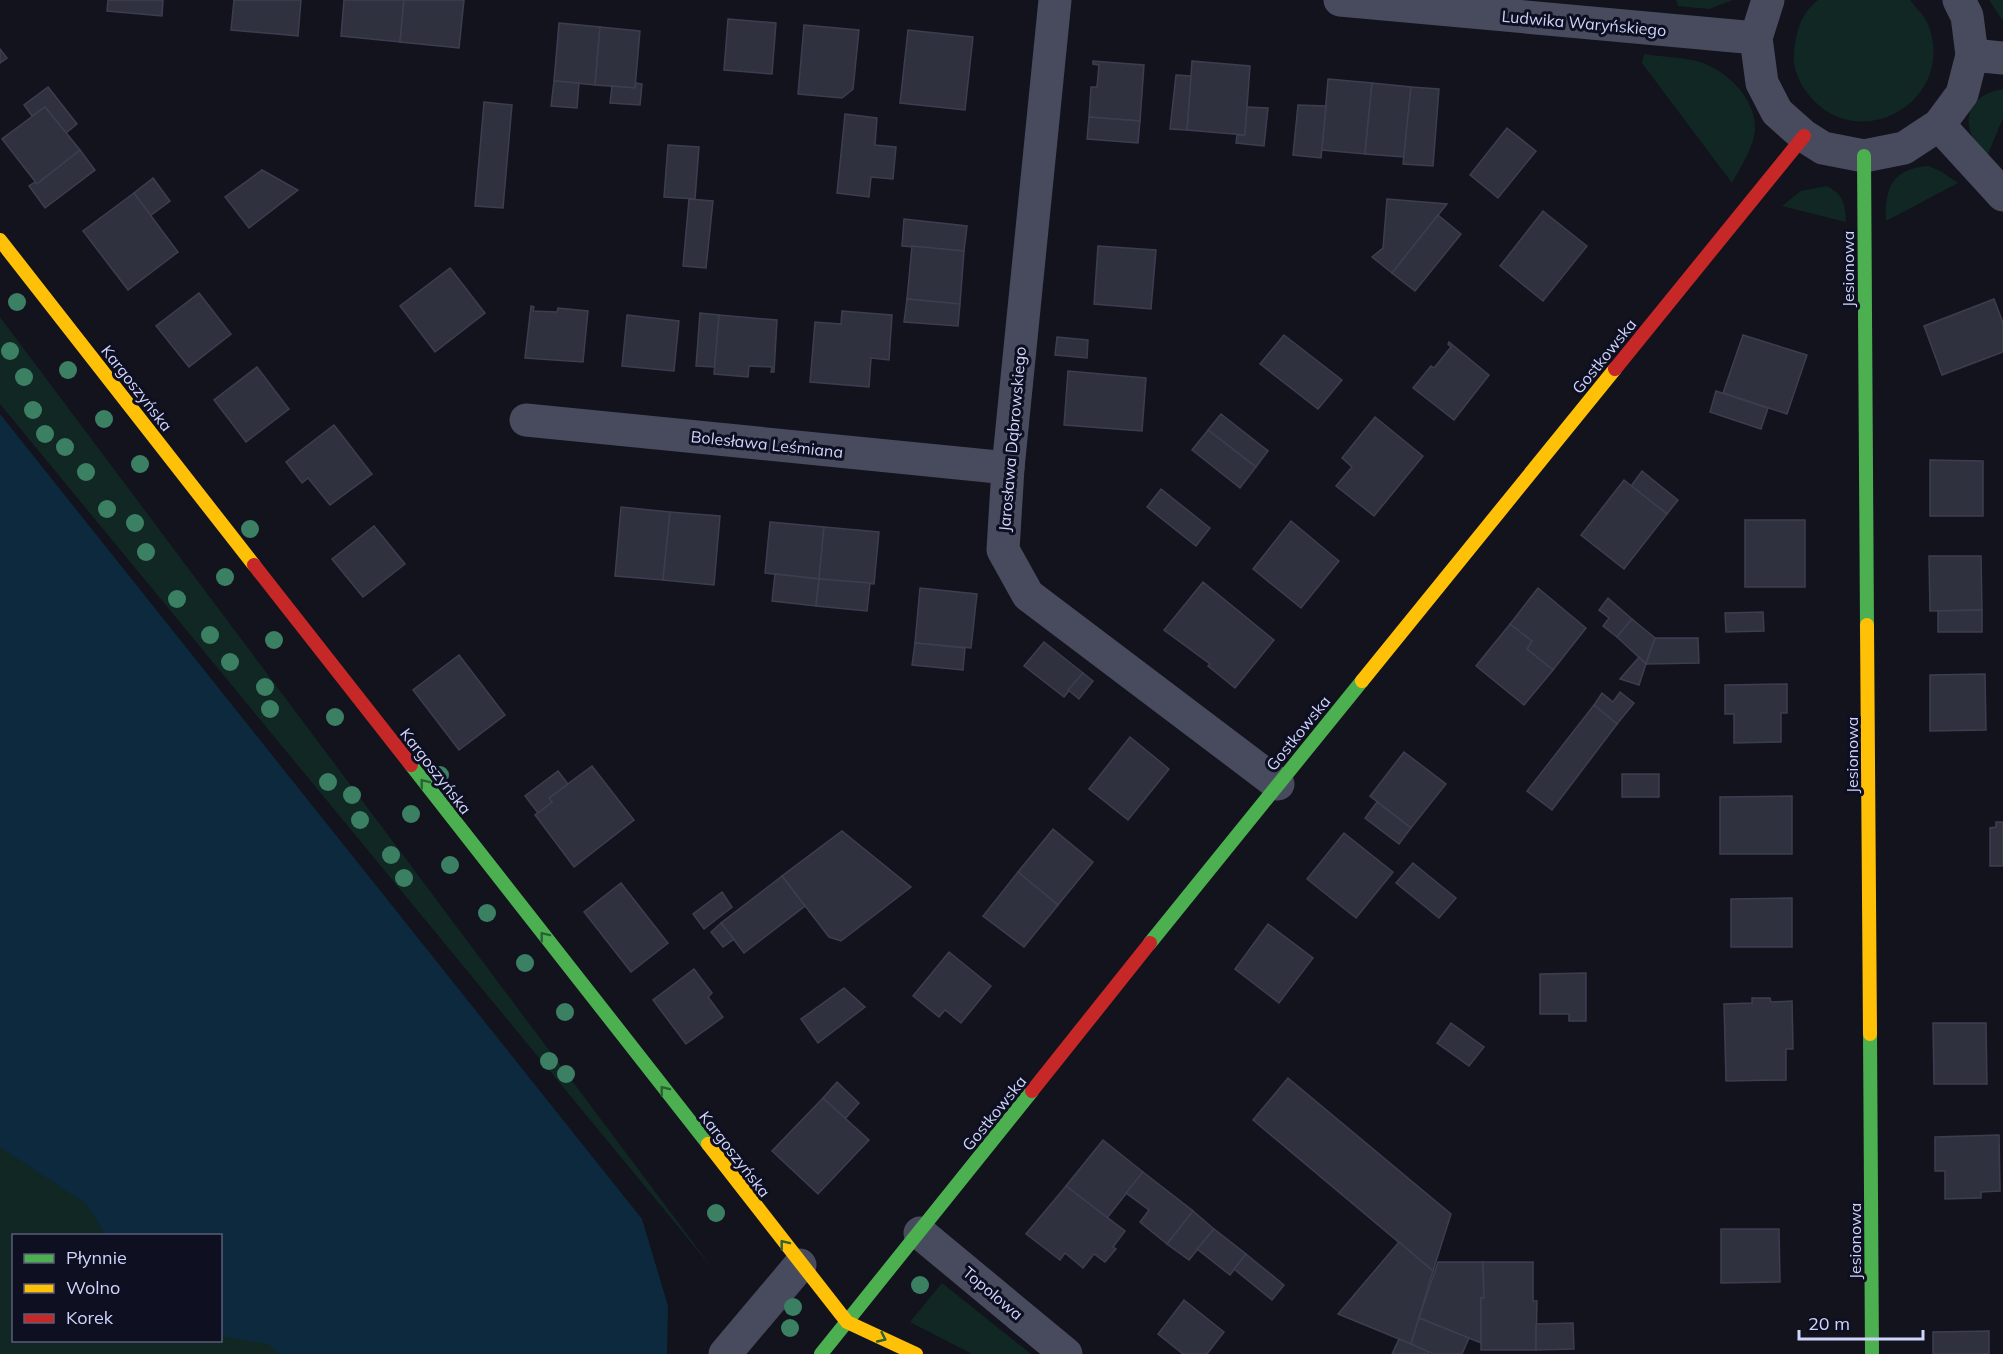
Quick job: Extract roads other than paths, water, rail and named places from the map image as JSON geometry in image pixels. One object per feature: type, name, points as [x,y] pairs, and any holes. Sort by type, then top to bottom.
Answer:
[{"type":"street","name":"Jarosława Dąbrowskiego","points":[[1055,0],[1008,468],[1003,550],[1028,595],[1278,784]]},
{"type":"street","name":"Ludwika Waryńskiego","points":[[1340,0],[1756,38]]},
{"type":"street","points":[[1768,0],[1756,38],[1762,83],[1777,112],[1804,136],[1823,147],[1864,156],[1904,148],[1939,125],[1988,56],[1959,0]]},
{"type":"street","points":[[1939,125],[2003,195]]},
{"type":"street","name":"Gostkowska","points":[[821,1354],[1278,784],[1804,136]]},
{"type":"street","name":"Jesionowa","points":[[1864,156],[1872,1354]]},
{"type":"street","name":"Kargoszyńska","points":[[0,240],[847,1322]]},
{"type":"street","name":"Bolesława Leśmiana","points":[[526,420],[1008,468]]},
{"type":"street","name":"Topolowa","points":[[920,1233],[1066,1354]]},
{"type":"street","points":[[725,1354],[800,1264]]},
{"type":"street","points":[[847,1322],[916,1354]]},
{"type":"water","points":[[0,414],[642,1219],[668,1306],[667,1354],[280,1354],[268,1344],[222,1336],[222,1234],[105,1234],[86,1204],[0,1147]]}]
